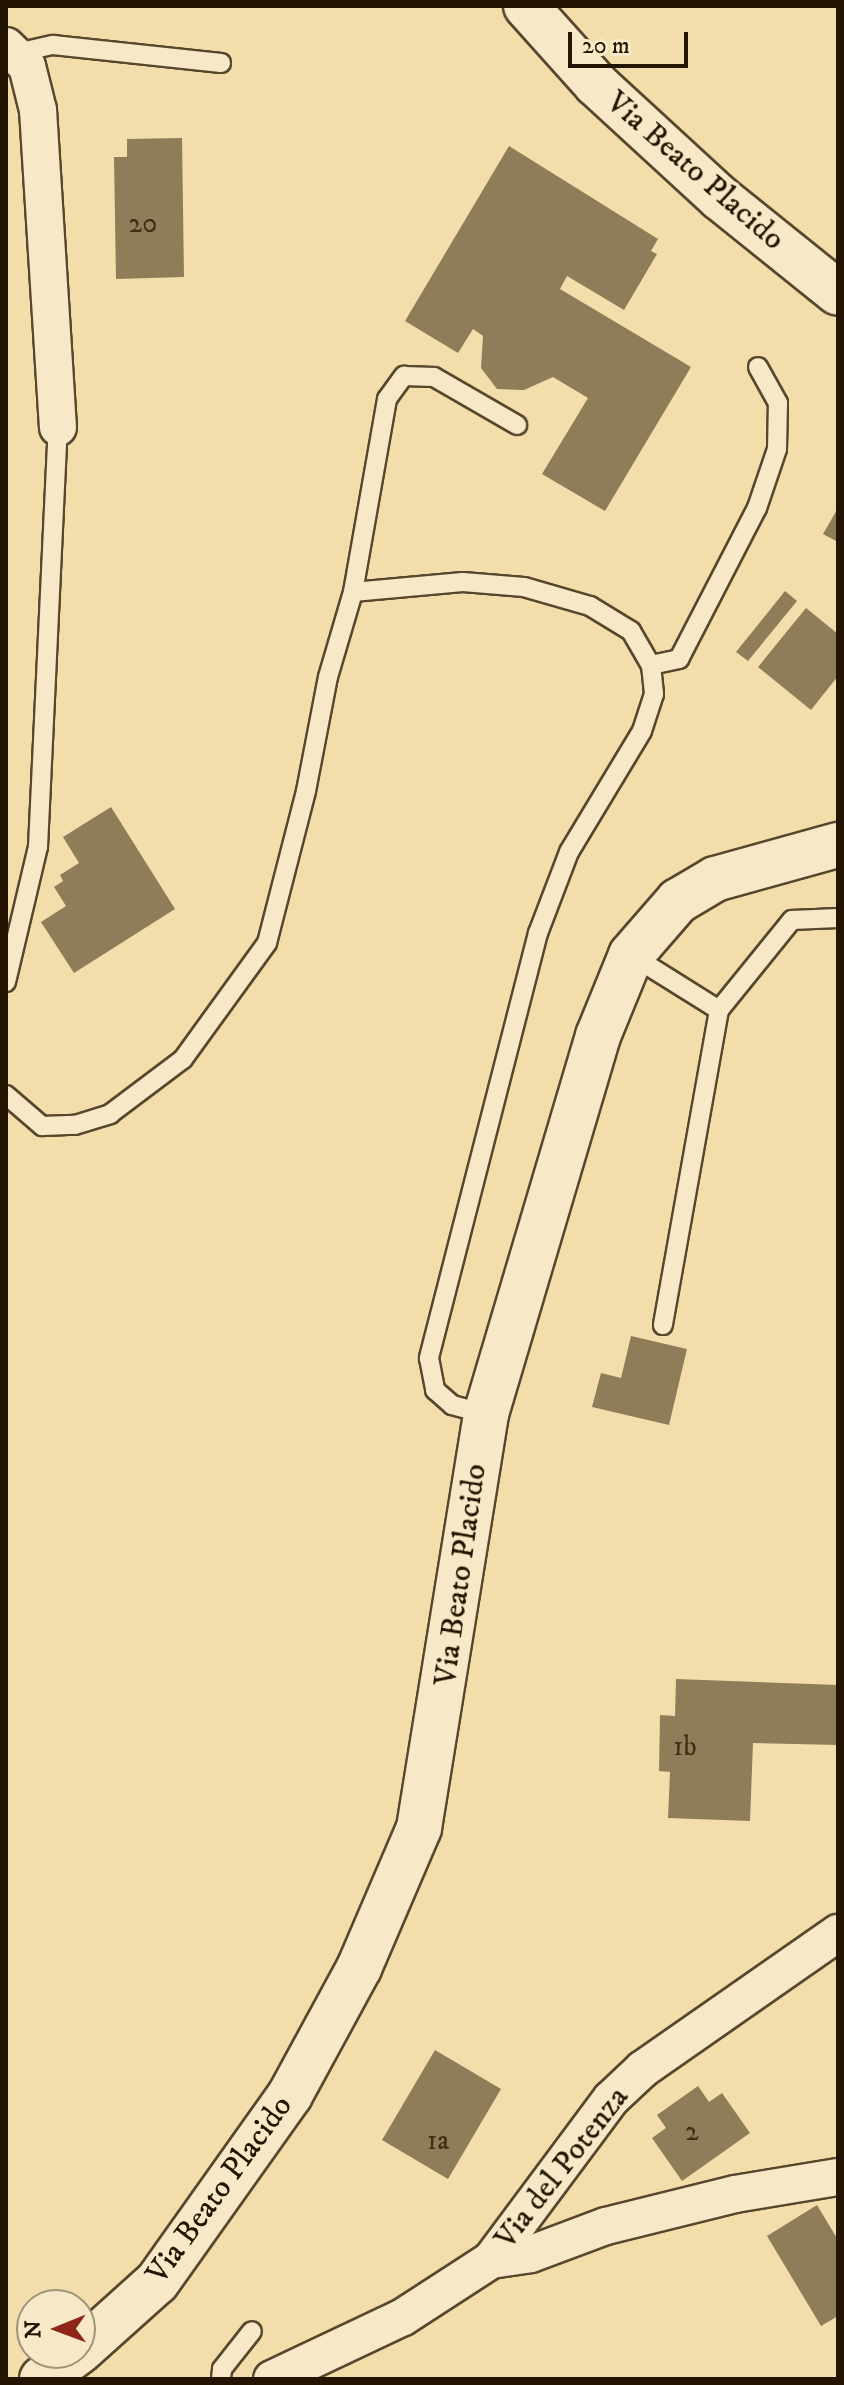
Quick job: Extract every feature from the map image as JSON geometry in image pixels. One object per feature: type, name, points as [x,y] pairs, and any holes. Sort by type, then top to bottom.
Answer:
[{"type":"main road","name":"Via Beato Placido","points":[[526,6],[596,84],[664,147],[838,293]]},
{"type":"main road","name":"Via Beato Placido","points":[[96,2337],[157,2282],[290,2095],[359,1968],[419,1828],[486,1414],[598,1036],[631,955],[678,901],[715,879],[838,845]]},
{"type":"street","points":[[12,50],[27,66],[38,110],[58,427]]},
{"type":"street","name":"Via del Potenza","points":[[272,2379],[403,2317],[491,2260],[581,2137],[632,2079],[838,1933]]},
{"type":"street","points":[[491,2260],[531,2254],[606,2226],[735,2194],[838,2177]]},
{"type":"lane","points":[[12,50],[53,45],[221,63]]},
{"type":"lane","points":[[651,665],[679,659],[757,508],[777,449],[778,403],[758,367]]},
{"type":"lane","points":[[6,1095],[42,1126],[75,1125],[110,1114],[183,1059],[231,998],[267,943],[328,677],[353,592],[387,399],[404,376],[434,377],[517,425]]},
{"type":"lane","points":[[6,982],[38,847],[58,427]]},
{"type":"lane","points":[[353,592],[463,582],[524,587],[590,606],[631,631],[651,665],[654,694],[642,731],[569,852],[538,933],[429,1358],[435,1390],[452,1405],[486,1414]]},
{"type":"lane","points":[[663,1325],[719,1010],[792,920],[838,918]]},
{"type":"lane","points":[[631,955],[719,1010]]},
{"type":"lane","points":[[221,2379],[222,2369],[252,2331]]},
{"type":"building","points":[[182,138],[184,277],[116,279],[114,157],[127,157],[127,139]]},
{"type":"building","points":[[509,146],[658,239],[651,251],[657,254],[624,310],[567,276],[560,289],[691,367],[605,511],[542,474],[588,398],[553,377],[524,390],[497,389],[481,368],[483,336],[473,329],[458,353],[405,321]]},
{"type":"building","points":[[838,508],[838,542],[823,534]]},
{"type":"building","points":[[785,591],[797,601],[748,661],[736,652]]},
{"type":"building","points":[[806,608],[838,634],[838,676],[811,710],[758,667]]},
{"type":"building","points":[[111,807],[175,909],[74,973],[41,922],[66,906],[54,887],[63,881],[60,875],[79,863],[63,837]]},
{"type":"building","points":[[631,1336],[687,1349],[669,1425],[592,1407],[601,1373],[621,1378]]},
{"type":"building","points":[[676,1679],[838,1685],[838,1745],[753,1743],[750,1821],[668,1818],[670,1772],[659,1771],[660,1715],[675,1716]]},
{"type":"building","points":[[435,2050],[501,2089],[448,2179],[382,2140]]},
{"type":"building","points":[[698,2086],[709,2102],[722,2093],[750,2133],[682,2181],[652,2138],[666,2128],[657,2115]]},
{"type":"building","points":[[817,2205],[838,2240],[838,2316],[821,2326],[767,2236]]}]
